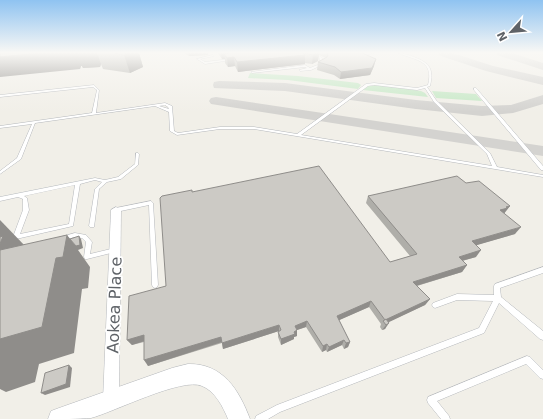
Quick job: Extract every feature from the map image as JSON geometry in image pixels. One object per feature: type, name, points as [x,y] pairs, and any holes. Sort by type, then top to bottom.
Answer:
[{"type":"street","name":"Aokea Place","points":[[111,400],[116,210]]},
{"type":"street","points":[[59,419],[111,400],[191,374],[202,375],[213,380],[222,388],[235,407],[239,419]]},
{"type":"lane","points":[[298,135],[367,85],[374,84],[417,89],[426,88],[430,85],[430,73]]},
{"type":"lane","points":[[0,96],[88,86],[96,87],[98,90],[94,114]]},
{"type":"lane","points":[[426,88],[434,101],[489,154],[495,168]]},
{"type":"lane","points":[[475,89],[543,168]]},
{"type":"lane","points":[[0,127],[150,106],[160,107],[170,111],[172,131],[177,134],[236,127],[261,129],[543,176]]},
{"type":"lane","points":[[0,173],[19,159],[34,122]]},
{"type":"lane","points":[[0,199],[98,179],[105,181],[119,178],[137,164],[137,154]]},
{"type":"lane","points":[[92,226],[97,189],[105,181]]},
{"type":"lane","points":[[19,196],[25,198],[26,210],[16,237],[71,225],[78,183]]},
{"type":"lane","points":[[116,210],[151,202],[155,285]]},
{"type":"lane","points":[[60,239],[75,235],[84,236],[88,242],[87,257],[115,250]]},
{"type":"lane","points":[[259,419],[277,409],[481,331],[498,298],[497,286],[543,270]]},
{"type":"lane","points":[[435,305],[457,297],[498,298],[543,336]]},
{"type":"lane","points":[[446,419],[431,400],[527,360],[543,375]]},
{"type":"green space","points":[[250,73],[298,76],[358,83],[361,85],[358,89],[288,80],[248,78]]},
{"type":"green space","points":[[376,85],[421,91],[428,97],[363,90],[368,86]]},
{"type":"green space","points":[[432,91],[476,94],[482,101],[436,98]]},
{"type":"building","points":[[319,166],[390,262],[417,254],[368,196],[457,176],[466,183],[479,181],[510,206],[500,210],[521,227],[472,241],[481,250],[459,257],[467,265],[413,282],[430,299],[385,320],[371,301],[337,316],[350,342],[346,343],[344,340],[329,347],[327,344],[323,346],[307,321],[295,326],[297,330],[294,332],[295,334],[281,339],[278,332],[281,330],[279,325],[222,343],[221,337],[144,360],[144,335],[127,340],[129,296],[166,286],[160,198],[162,196],[192,190],[192,192]]},
{"type":"building","points":[[67,235],[63,257],[56,258],[42,327],[0,339],[0,250]]},
{"type":"building","points":[[3,236],[0,244],[0,237]]},
{"type":"building","points":[[79,236],[80,245],[76,246],[70,239]]},
{"type":"building","points":[[386,319],[389,323],[386,325],[383,321]]},
{"type":"building","points":[[69,365],[66,384],[41,393],[45,373]]},
{"type":"taxiway","points":[[506,73],[543,81]]},
{"type":"taxiway","points":[[219,85],[285,87],[482,111],[513,109],[543,99]]},
{"type":"taxiway","points":[[216,101],[543,151]]}]
